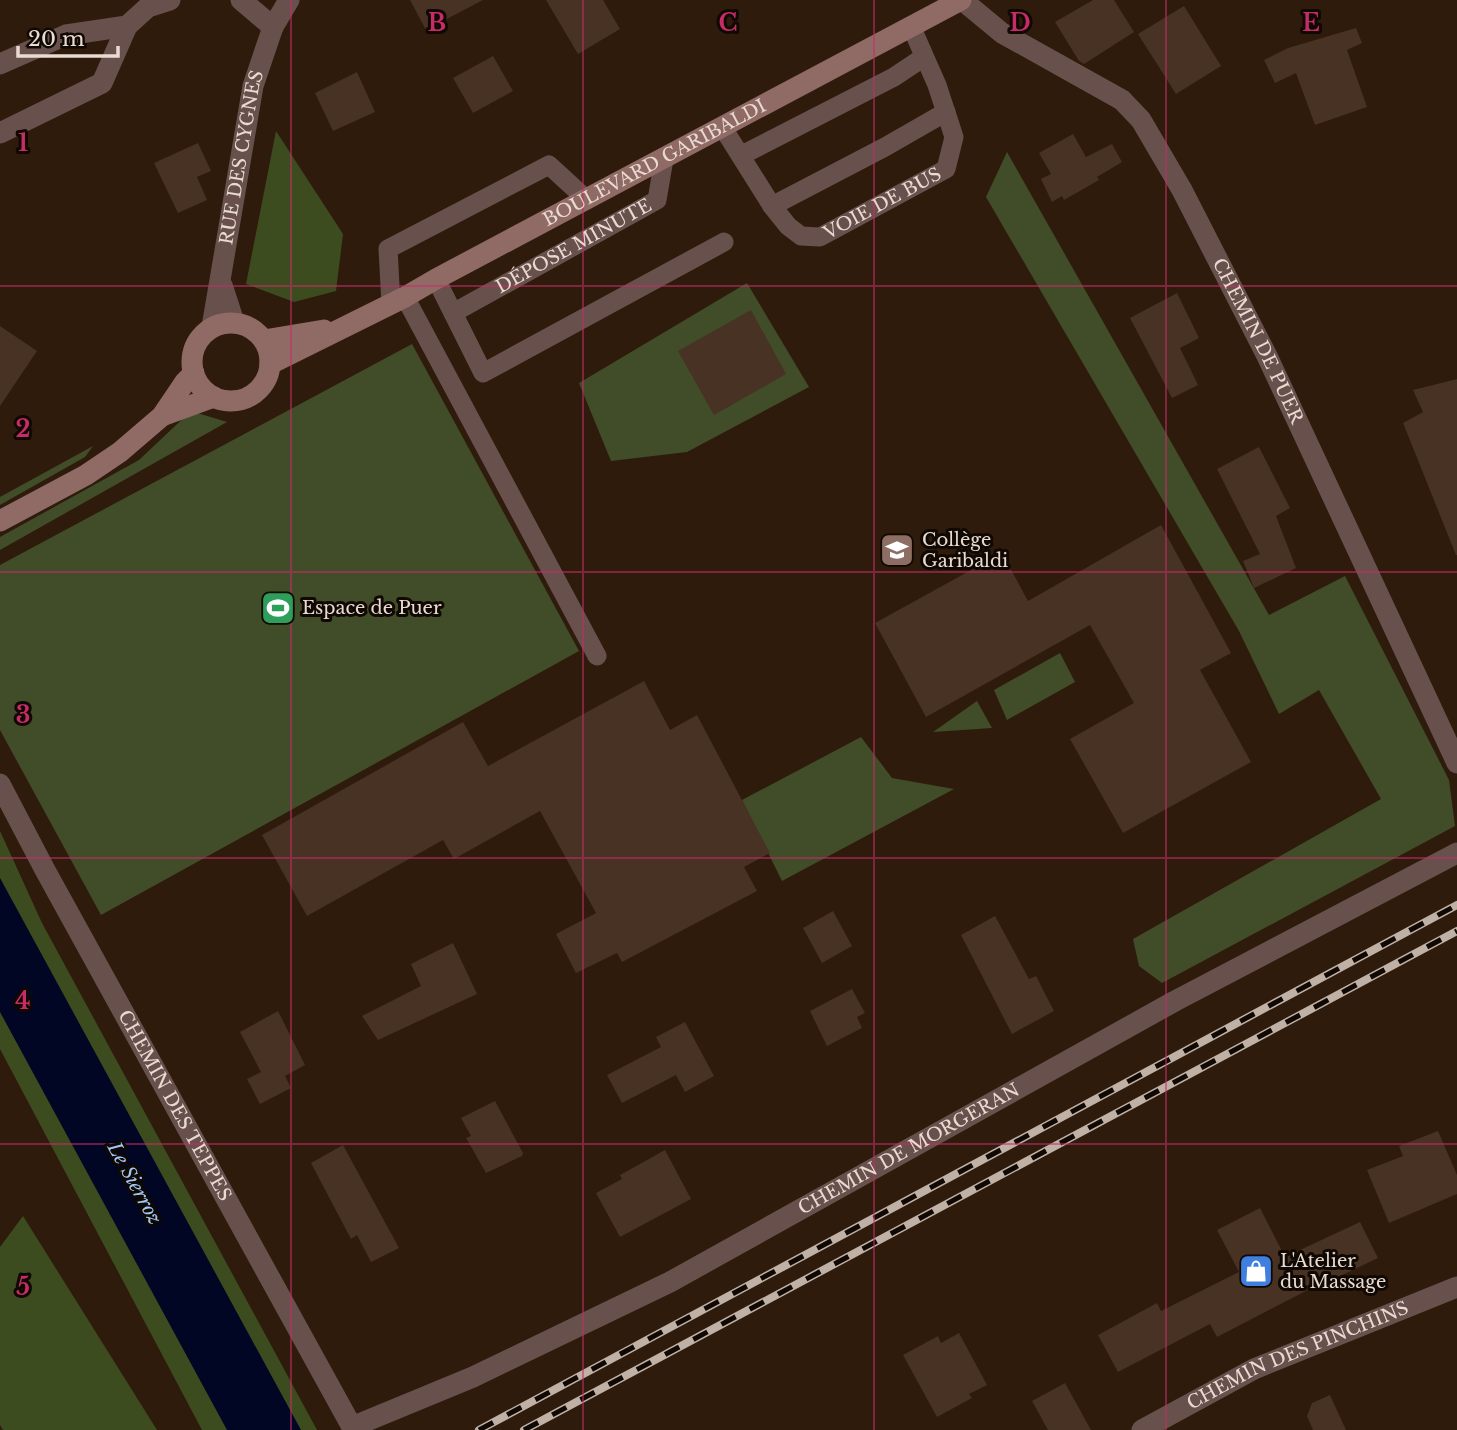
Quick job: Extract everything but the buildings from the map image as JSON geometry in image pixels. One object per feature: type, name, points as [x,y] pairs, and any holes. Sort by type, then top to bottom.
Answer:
[{"type":"main road","name":"BOULEVARD GARIBALDI","points":[[270,364],[398,300],[962,0]]},
{"type":"main road","points":[[234,322],[256,331],[264,340],[270,352],[270,364],[268,377],[261,388],[251,396],[227,401],[214,397],[198,383],[192,363],[194,352],[204,333],[212,327],[234,322]]},
{"type":"main road","name":"BOULEVARD GARIBALDI","points":[[264,340],[347,326]]},
{"type":"main road","points":[[0,522],[86,475],[120,452],[162,416],[194,373]]},
{"type":"main road","points":[[162,416],[214,397]]},
{"type":"street","points":[[0,133],[102,83],[127,26],[149,3],[170,0]]},
{"type":"street","points":[[241,0],[273,27]]},
{"type":"street","name":"RUE DES CYGNES","points":[[234,322],[222,283],[253,86],[273,27],[289,0]]},
{"type":"street","name":"CHEMIN DE PUER","points":[[962,0],[1002,33],[1122,100],[1141,120],[1182,190],[1267,356],[1457,763]]},
{"type":"street","points":[[0,64],[66,35],[127,26]]},
{"type":"street","points":[[212,327],[222,283]]},
{"type":"street","name":"CHEMIN DES TEPPES","points":[[0,783],[45,870],[352,1427]]},
{"type":"street","name":"CHEMIN DE MORGERAN","points":[[352,1427],[473,1377],[670,1282],[1175,1001],[1457,853]]},
{"type":"street","name":"CHEMIN DES PINCHINS","points":[[1142,1430],[1254,1369],[1457,1287]]},
{"type":"lane","name":"VOIE DE BUS","points":[[723,128],[772,206],[788,226],[801,236],[820,237],[833,231],[946,169],[954,137],[911,26]]},
{"type":"lane","points":[[742,155],[894,77],[924,57]]},
{"type":"lane","points":[[772,206],[885,148],[946,112]]},
{"type":"lane","name":"DÉPOSE MINUTE","points":[[453,313],[657,200],[664,159]]},
{"type":"lane","points":[[586,200],[549,165],[388,249],[398,300],[597,656]]},
{"type":"lane","points":[[436,279],[483,373],[724,242]]},
{"type":"green space","points":[[276,131],[343,234],[336,291],[294,302],[246,284]]},
{"type":"green space","points":[[1007,152],[1269,615],[1345,576],[1449,780],[1455,826],[1162,983],[1139,966],[1133,939],[1381,799],[1319,690],[1279,714],[1239,631],[986,197]]},
{"type":"green space","points":[[747,283],[809,387],[687,452],[611,461],[579,383]]},
{"type":"green space","name":"Espace de Puer","points":[[412,344],[579,651],[101,915],[0,730],[0,565]]},
{"type":"green space","points":[[191,411],[227,422],[0,550],[0,537],[139,460]]},
{"type":"green space","points":[[93,446],[85,457],[0,505],[0,497]]},
{"type":"green space","points":[[1060,653],[1075,682],[1007,720],[994,690]]},
{"type":"green space","points":[[977,701],[992,728],[933,732]]},
{"type":"green space","points":[[861,737],[892,778],[954,789],[782,881],[742,800]]},
{"type":"green space","points":[[0,831],[42,923],[317,1430],[202,1430],[0,1049]]},
{"type":"green space","points":[[23,1216],[157,1430],[3,1430],[0,1425],[0,1247]]},
{"type":"water","name":"Le Sierroz","points":[[0,878],[301,1430],[227,1430],[0,1012]]},
{"type":"railway","points":[[479,1430],[1457,905]]},
{"type":"railway","points":[[524,1430],[1457,931]]},
{"type":"place","name":"Collège Garibaldi","points":[[897,550]]},
{"type":"place","name":"Espace de Puer","points":[[278,608]]},
{"type":"place","name":"L'Atelier du Massage","points":[[1256,1271]]}]
